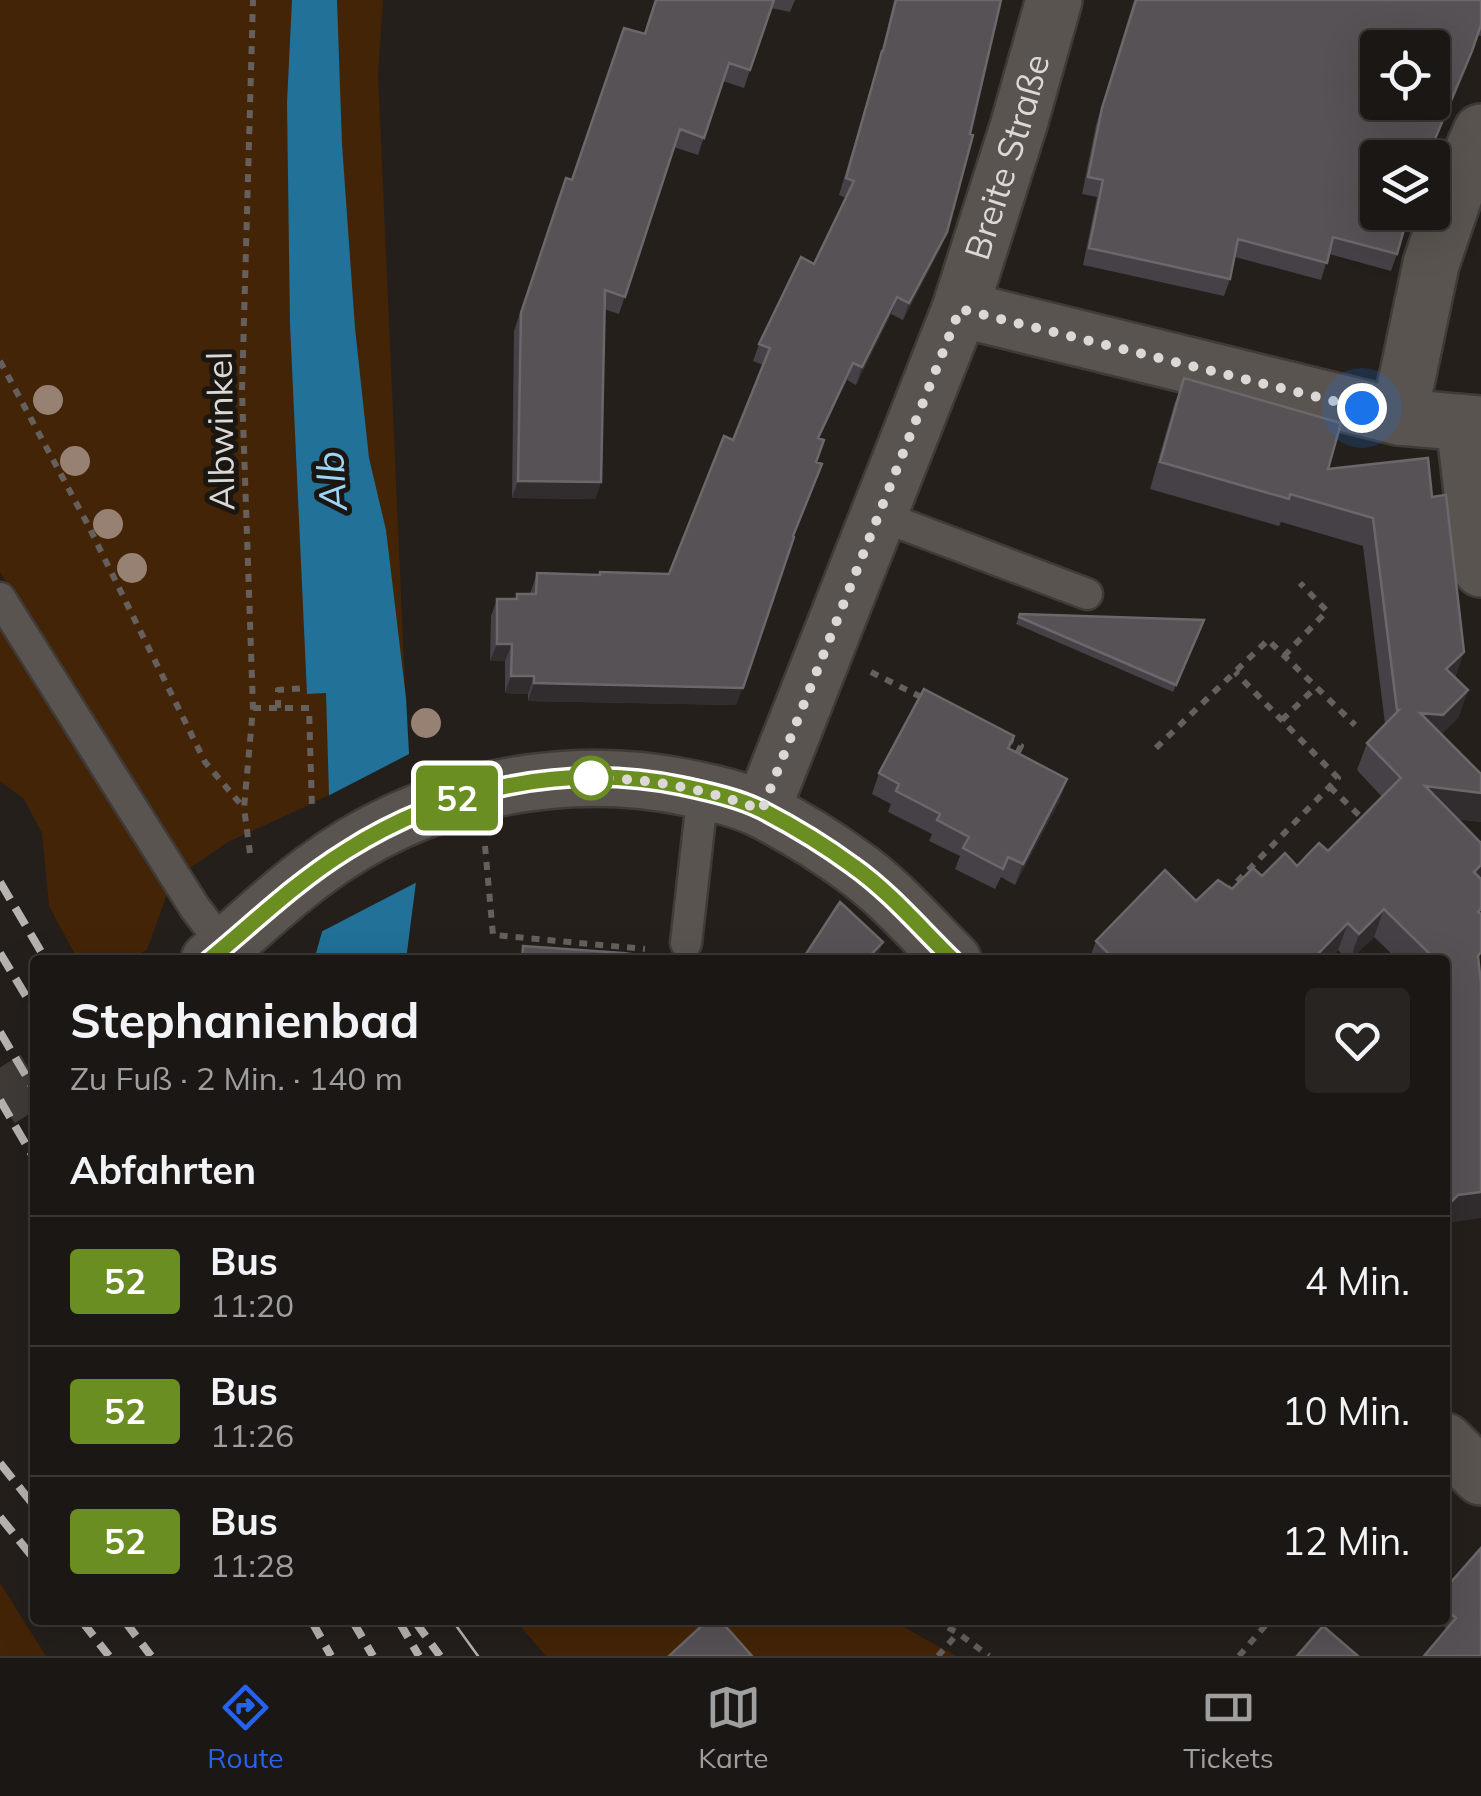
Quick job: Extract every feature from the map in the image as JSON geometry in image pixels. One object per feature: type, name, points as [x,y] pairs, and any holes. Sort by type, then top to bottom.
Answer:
[{"type":"street","name":"Breite Straße","points":[[762,810],[960,309],[1054,0]]},
{"type":"street","points":[[1399,417],[1432,264],[1458,185],[1481,132]]},
{"type":"street","points":[[960,309],[1399,417],[1472,424],[1481,569]]},
{"type":"street","points":[[217,954],[318,868],[384,828],[456,798],[502,786],[576,778],[659,782],[703,790],[762,810],[856,867],[948,955]]},
{"type":"street","points":[[1450,1445],[1481,1477]]},
{"type":"lane","points":[[878,515],[1087,594]]},
{"type":"lane","points":[[0,598],[194,908],[217,954]]},
{"type":"lane","points":[[686,942],[703,790]]},
{"type":"path","name":"Albwinkel","points":[[250,861],[244,808],[253,708],[242,392],[253,0]]},
{"type":"path","points":[[0,361],[87,523],[205,762],[244,808]]},
{"type":"path","points":[[1284,656],[1327,611],[1300,583]]},
{"type":"path","points":[[1156,748],[1268,640],[1355,725]]},
{"type":"path","points":[[825,649],[932,702]]},
{"type":"path","points":[[1224,895],[1338,778],[1236,672]]},
{"type":"path","points":[[1282,720],[1316,687]]},
{"type":"path","points":[[278,708],[278,690],[306,688]]},
{"type":"path","points":[[253,708],[309,708],[311,788]]},
{"type":"path","points":[[1003,738],[1021,746],[1008,772]]},
{"type":"path","points":[[1330,787],[1369,825]]},
{"type":"path","points":[[487,859],[493,935],[638,955]]},
{"type":"path","points":[[571,952],[646,949]]},
{"type":"path","points":[[943,1625],[989,1656]]},
{"type":"path","points":[[1240,1656],[1266,1625]]},
{"type":"path","points":[[938,1656],[958,1633]]},
{"type":"shaded area","points":[[0,0],[383,0],[378,74],[408,753],[228,842],[184,872],[0,572]]},
{"type":"shaded area","points":[[0,621],[167,894],[147,950],[138,955],[75,955],[49,906],[42,833],[24,799],[0,781]]},
{"type":"shaded area","points":[[0,1583],[46,1656],[0,1656]]},
{"type":"shaded area","points":[[519,1625],[900,1625],[956,1656],[546,1656]]},
{"type":"water","name":"Alb","points":[[292,0],[337,0],[355,328],[369,458],[386,530],[406,698],[416,882],[407,955],[315,955],[322,932],[329,795],[326,693],[307,694],[290,324],[287,103]]},
{"type":"pier","points":[[413,752],[421,880],[317,934],[324,798]]},
{"type":"building","points":[[656,0],[774,0],[750,70],[729,63],[704,138],[680,129],[625,297],[605,290],[601,482],[518,481],[521,313],[566,178],[572,180],[624,28],[645,34]]},
{"type":"building","points":[[896,0],[1001,0],[970,134],[973,135],[947,232],[909,303],[897,297],[862,367],[853,363],[818,438],[824,440],[816,462],[822,464],[793,536],[743,688],[534,683],[534,676],[511,676],[512,644],[497,644],[497,599],[536,594],[537,573],[669,574],[724,436],[733,440],[770,348],[759,344],[801,257],[814,264],[854,181],[846,178]]},
{"type":"building","points":[[1136,0],[1481,0],[1481,25],[1450,103],[1450,30],[1360,30],[1360,120],[1443,120],[1435,140],[1360,140],[1360,230],[1404,230],[1397,254],[1333,237],[1327,263],[1238,239],[1230,279],[1089,248],[1103,180],[1088,177],[1102,108]]},
{"type":"building","points":[[1184,378],[1341,423],[1328,469],[1428,458],[1432,497],[1446,495],[1464,652],[1446,669],[1468,690],[1443,715],[1420,713],[1481,774],[1481,793],[1425,786],[1481,843],[1481,865],[1474,872],[1481,879],[1481,1192],[1458,1195],[1450,1203],[1450,955],[1431,955],[1384,909],[1359,934],[1348,923],[1317,955],[1110,955],[1096,941],[1165,870],[1196,901],[1218,880],[1232,889],[1253,868],[1262,876],[1285,853],[1297,866],[1319,843],[1328,851],[1401,778],[1367,743],[1399,710],[1373,518],[1160,462]]},
{"type":"building","points":[[1020,614],[1204,620],[1176,685],[1019,617]]},
{"type":"building","points":[[924,689],[1014,736],[1008,748],[1067,779],[1023,864],[1008,857],[1003,869],[963,848],[969,837],[937,820],[940,814],[896,791],[899,784],[879,773]]},
{"type":"building","points":[[840,902],[883,942],[871,955],[805,955]]},
{"type":"building","points":[[523,946],[638,955],[522,955]]},
{"type":"building","points":[[1481,1548],[1481,1656],[1424,1656],[1456,1618],[1450,1613],[1450,1583]]},
{"type":"building","points":[[703,1625],[724,1625],[752,1656],[669,1656]]},
{"type":"building","points":[[1323,1626],[1358,1656],[1297,1656]]},
{"type":"tunnel","points":[[0,1100],[30,1081]]},
{"type":"tram line","points":[[456,1625],[478,1656]]},
{"type":"railway","points":[[0,882],[43,955]]},
{"type":"railway","points":[[0,953],[30,1003]]},
{"type":"railway","points":[[0,1032],[30,1083]]},
{"type":"railway","points":[[0,1100],[30,1151]]},
{"type":"railway","points":[[0,1463],[30,1501]]},
{"type":"railway","points":[[0,1517],[30,1554]]},
{"type":"railway","points":[[85,1625],[109,1656]]},
{"type":"railway","points":[[128,1625],[151,1656]]},
{"type":"railway","points":[[314,1625],[331,1656]]},
{"type":"railway","points":[[355,1625],[373,1656]]},
{"type":"railway","points":[[401,1625],[419,1656]]},
{"type":"railway","points":[[418,1625],[440,1656]]},
{"type":"bus line","name":"52","points":[[215,955],[314,871],[384,828],[439,804],[502,786],[576,778],[659,782],[703,790],[762,810],[856,867],[948,955]]},
{"type":"route","points":[[591,778],[659,782],[703,790],[762,810],[960,309],[1362,408]]}]
